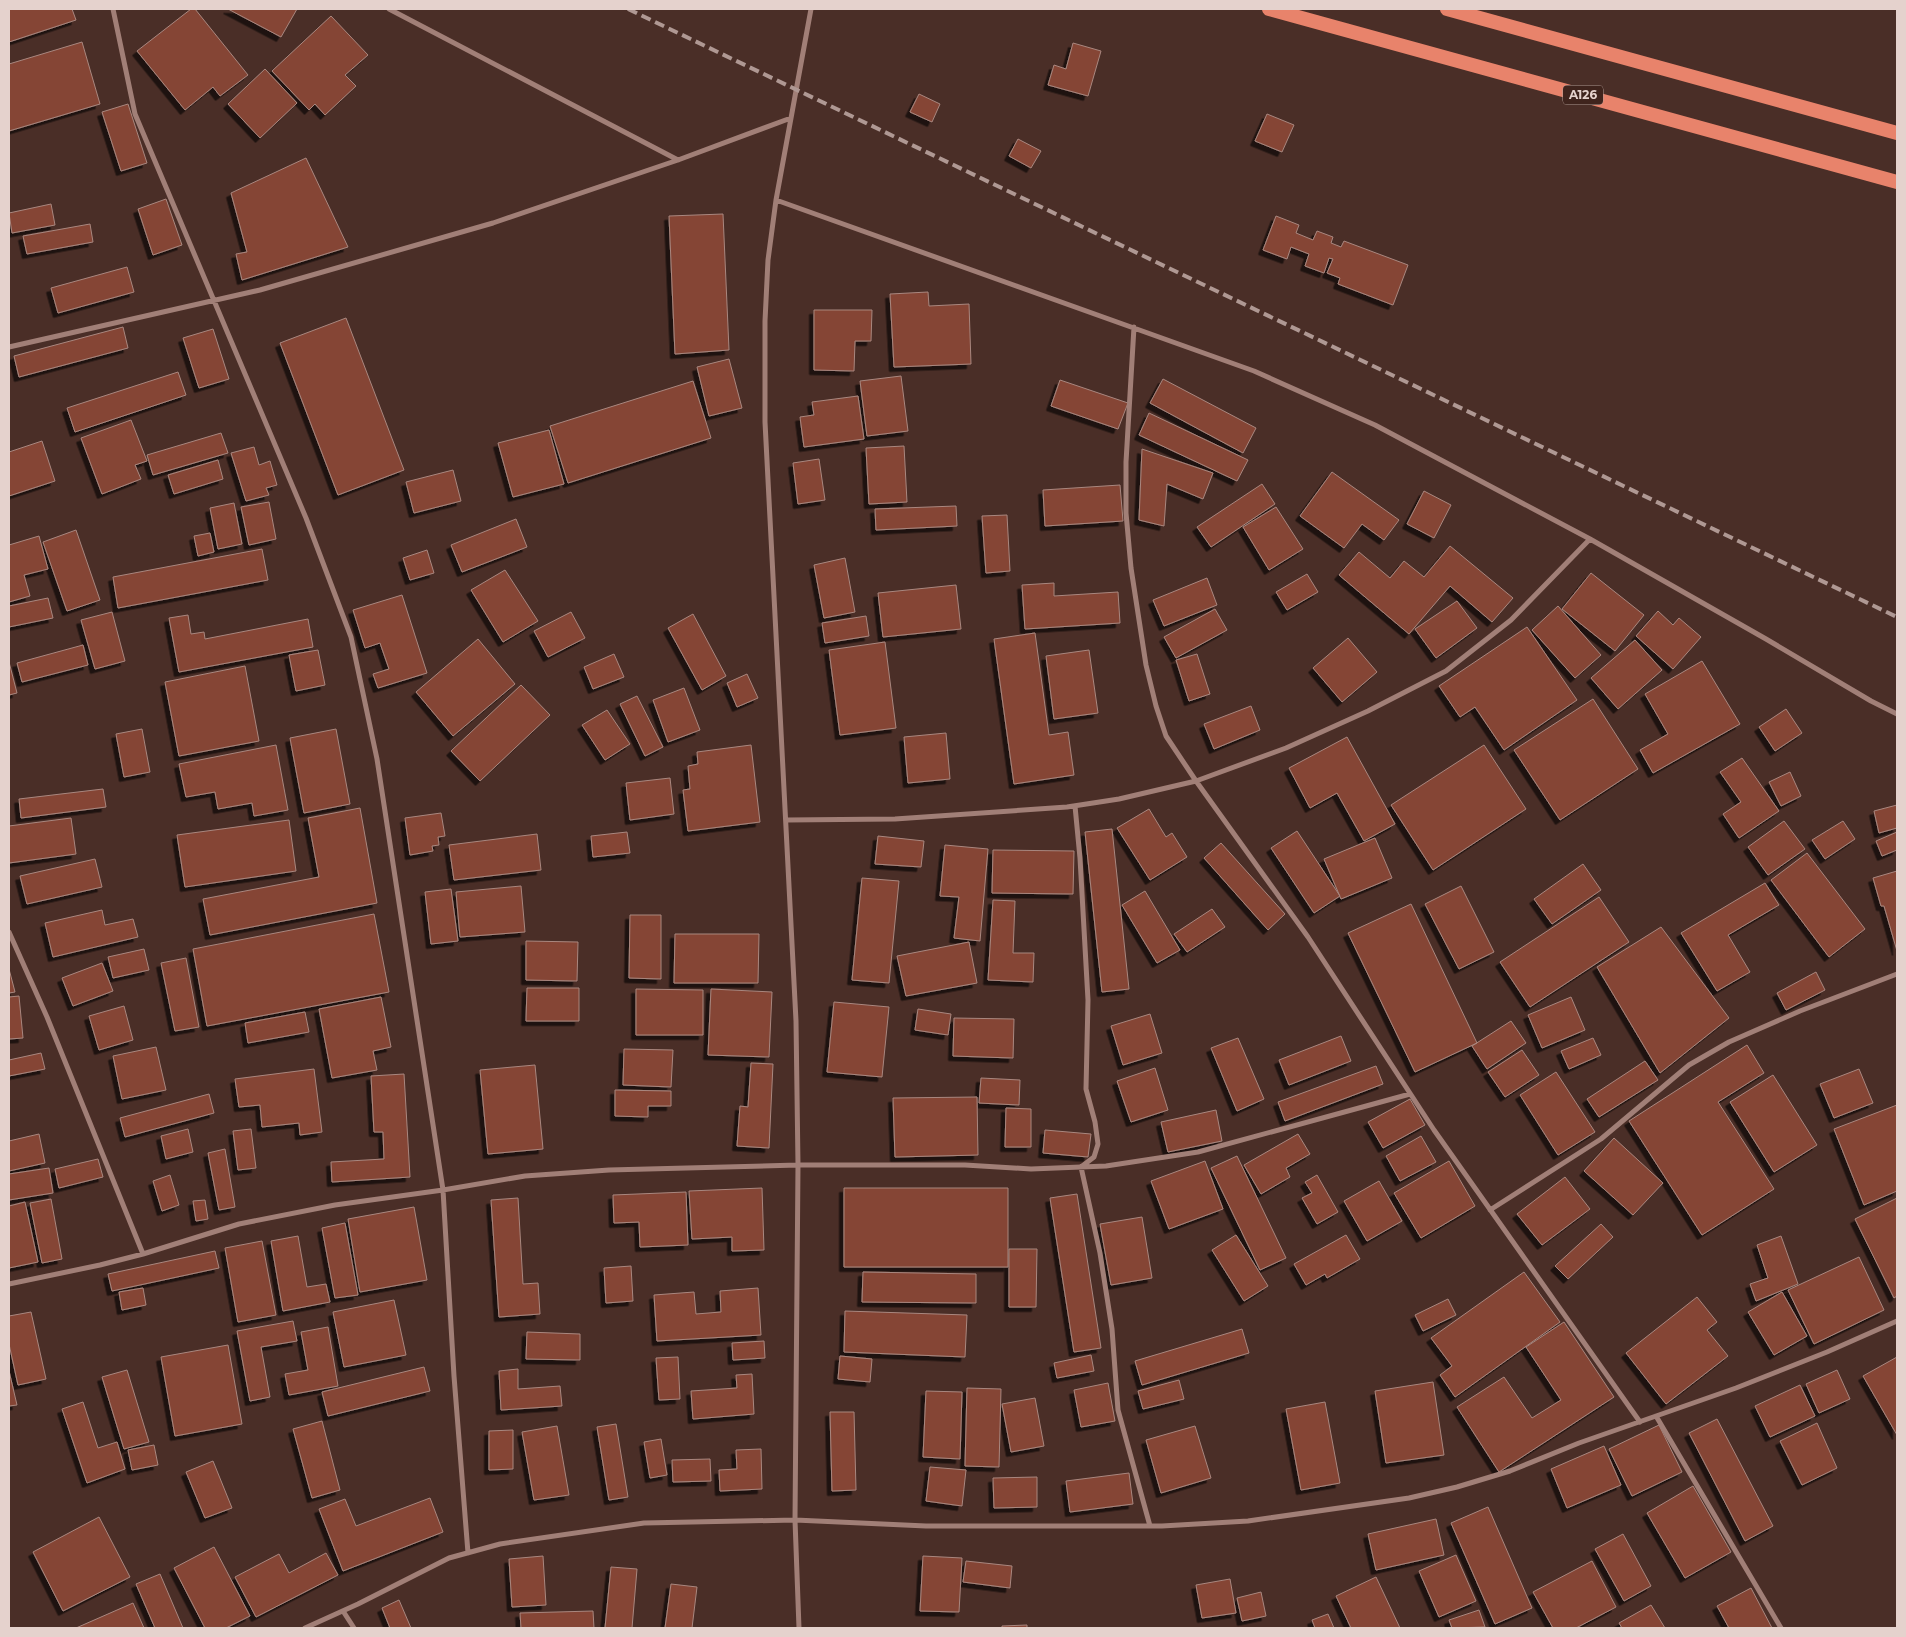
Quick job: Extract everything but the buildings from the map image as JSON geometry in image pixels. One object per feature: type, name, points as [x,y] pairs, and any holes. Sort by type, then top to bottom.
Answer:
[{"type":"highway","name":"A126","points":[[1269,9],[1897,182]]},
{"type":"highway","points":[[1447,9],[1897,133]]},
{"type":"street","points":[[114,9],[135,114],[306,518],[351,637],[377,759],[443,1190],[454,1376],[468,1553]]},
{"type":"street","points":[[389,9],[678,160]]},
{"type":"street","points":[[799,1628],[795,1520],[798,1165],[796,1021],[765,422],[765,321],[768,260],[776,200],[811,9]]},
{"type":"street","points":[[9,347],[260,290],[493,223],[678,160],[791,118]]},
{"type":"street","points":[[776,200],[1254,372],[1375,425],[1590,539],[1766,638],[1871,701],[1897,714]]},
{"type":"street","points":[[1134,328],[1126,462],[1126,513],[1131,568],[1146,665],[1166,736],[1308,937],[1410,1094],[1490,1210],[1640,1422]]},
{"type":"street","points":[[787,820],[894,819],[987,814],[1075,806],[1119,799],[1196,781],[1286,748],[1368,711],[1446,671],[1511,620],[1590,539]]},
{"type":"street","points":[[1075,806],[1088,1000],[1086,1089],[1095,1122],[1098,1144],[1094,1157],[1081,1167]]},
{"type":"street","points":[[9,932],[47,1017],[143,1254]]},
{"type":"street","points":[[1490,1210],[1601,1139],[1689,1065],[1729,1042],[1800,1011],[1897,974]]},
{"type":"street","points":[[9,1284],[143,1254],[239,1224],[335,1205],[525,1176],[798,1165],[965,1165],[1031,1169],[1106,1166],[1198,1152],[1410,1094]]},
{"type":"street","points":[[1081,1167],[1100,1253],[1110,1319],[1118,1410],[1150,1526]]},
{"type":"street","points":[[305,1628],[449,1558],[500,1544],[644,1523],[795,1520],[926,1526],[1150,1526],[1248,1521],[1409,1498],[1457,1487],[1510,1471],[1579,1442],[1736,1388],[1897,1322]]},
{"type":"street","points":[[1656,1416],[1780,1628]]},
{"type":"street","points":[[343,1611],[354,1628]]},
{"type":"railway","points":[[628,9],[1897,617]]}]
